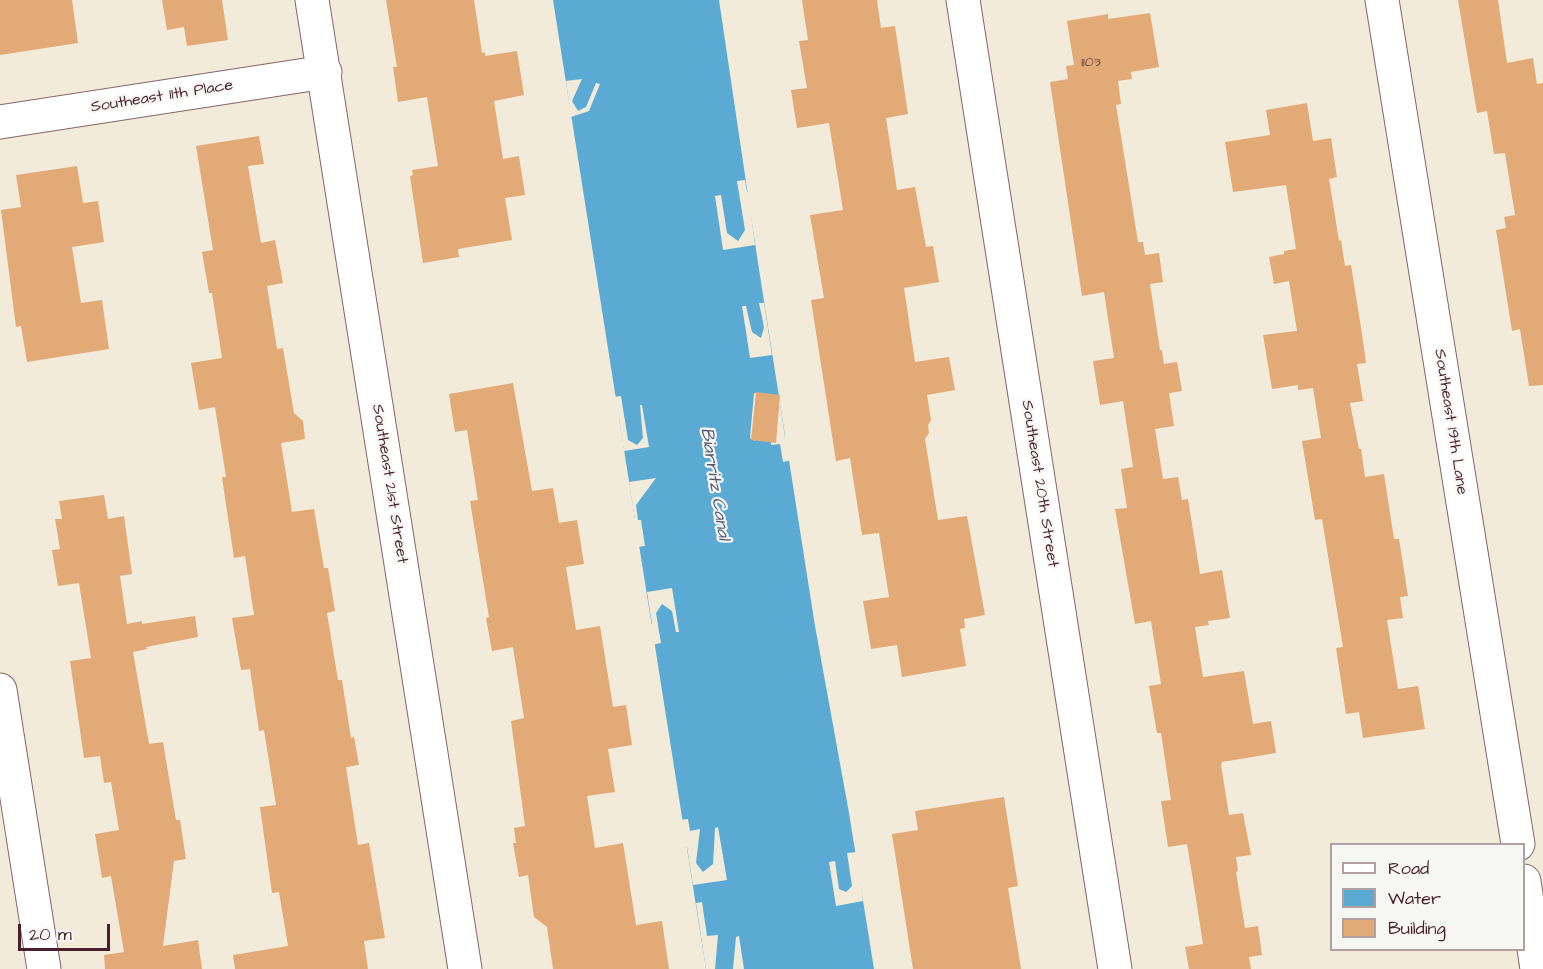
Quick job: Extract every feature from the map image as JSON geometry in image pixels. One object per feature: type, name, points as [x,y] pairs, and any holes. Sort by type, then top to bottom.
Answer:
[{"type":"street","name":"Southeast 21st Street","points":[[312,0],[465,969]]},
{"type":"street","name":"Southeast 20th Street","points":[[963,0],[1116,969]]},
{"type":"street","name":"Southeast 19th Lane","points":[[1382,0],[1518,843]]},
{"type":"street","name":"Southeast 11th Place","points":[[0,122],[325,72]]},
{"type":"street","points":[[0,690],[44,969]]},
{"type":"street","points":[[1525,880],[1543,875]]},
{"type":"street","points":[[1525,887],[1537,969]]},
{"type":"water","name":"Biarritz Canal","points":[[553,0],[719,0],[815,626],[849,813],[874,969],[706,969]]},
{"type":"pier","points":[[582,79],[572,101],[578,111],[586,107],[596,83],[600,84],[589,111],[571,117],[566,81]]},
{"type":"pier","points":[[745,180],[754,214],[751,214],[755,245],[723,250],[715,196],[721,195],[727,233],[738,241],[745,230],[737,181]]},
{"type":"pier","points":[[759,303],[764,303],[772,355],[750,358],[742,306],[746,306],[752,332],[761,338],[764,327]]},
{"type":"pier","points":[[754,393],[779,397],[785,437],[788,436],[792,460],[783,462],[780,444],[771,445],[775,412],[758,408],[755,441],[750,438]]},
{"type":"pier","points":[[621,396],[628,440],[637,445],[643,438],[640,405],[642,405],[649,447],[624,451],[613,397]]},
{"type":"pier","points":[[656,478],[636,505],[645,546],[637,547],[629,482]]},
{"type":"pier","points":[[672,588],[679,632],[676,632],[672,611],[662,604],[656,613],[661,643],[652,645],[649,625],[652,624],[647,592]]},
{"type":"pier","points":[[688,819],[690,831],[700,829],[696,863],[703,872],[713,864],[715,828],[718,827],[727,880],[693,885],[687,847],[683,847],[679,820]]},
{"type":"pier","points":[[858,852],[863,901],[836,906],[829,862],[835,861],[839,889],[846,892],[852,886],[847,853]]},
{"type":"pier","points":[[702,902],[707,936],[718,935],[715,969],[706,969],[696,903]]},
{"type":"pier","points":[[739,936],[744,969],[733,969],[736,937]]},
{"type":"building","points":[[0,0],[72,0],[78,43],[0,55]]},
{"type":"building","points":[[162,0],[222,0],[228,40],[187,46],[184,27],[167,30]]},
{"type":"building","points":[[386,0],[474,0],[482,53],[485,52],[485,56],[517,51],[524,95],[494,101],[503,159],[519,156],[525,195],[505,198],[512,240],[458,249],[459,257],[423,263],[410,176],[413,175],[412,170],[438,166],[427,97],[398,102],[393,67],[397,67]]},
{"type":"building","points":[[802,0],[877,0],[881,28],[895,26],[908,114],[886,118],[897,190],[915,187],[926,247],[933,246],[939,282],[904,288],[915,362],[949,357],[955,390],[927,395],[931,420],[928,425],[929,433],[925,439],[938,520],[967,516],[985,615],[964,619],[965,628],[960,629],[966,666],[902,677],[897,645],[871,649],[863,601],[889,597],[879,533],[862,535],[850,458],[836,461],[811,300],[824,298],[810,215],[843,210],[829,123],[797,128],[791,90],[807,88],[799,41],[808,40]]},
{"type":"building","points":[[1458,0],[1498,0],[1507,63],[1533,58],[1537,84],[1543,83],[1543,385],[1529,386],[1520,329],[1512,331],[1496,230],[1506,228],[1504,217],[1515,215],[1505,153],[1494,154],[1487,111],[1477,113]]},
{"type":"building","points":[[1150,13],[1159,67],[1131,72],[1132,79],[1118,81],[1121,104],[1116,105],[1138,242],[1143,242],[1145,255],[1159,253],[1163,282],[1150,284],[1160,350],[1162,350],[1164,364],[1177,362],[1182,391],[1169,393],[1174,426],[1155,429],[1163,479],[1178,477],[1182,500],[1188,499],[1200,574],[1222,570],[1230,618],[1208,621],[1209,625],[1195,627],[1203,677],[1244,671],[1253,724],[1271,721],[1276,753],[1222,762],[1221,765],[1229,815],[1243,813],[1251,855],[1236,857],[1238,871],[1236,872],[1245,928],[1258,926],[1262,955],[1249,957],[1251,969],[1189,969],[1185,947],[1203,944],[1194,886],[1187,844],[1168,847],[1161,801],[1171,800],[1161,733],[1157,733],[1149,686],[1161,684],[1151,621],[1135,624],[1115,509],[1127,508],[1121,469],[1133,467],[1123,401],[1100,405],[1093,361],[1114,358],[1104,292],[1082,296],[1050,82],[1068,79],[1066,66],[1074,65],[1067,21],[1108,14],[1108,19]]},
{"type":"building","points":[[1307,103],[1313,141],[1331,138],[1337,177],[1329,179],[1345,266],[1351,265],[1362,334],[1366,363],[1357,364],[1363,401],[1350,403],[1359,449],[1361,449],[1365,477],[1384,474],[1394,539],[1399,539],[1408,596],[1400,597],[1403,618],[1387,620],[1398,689],[1418,686],[1425,729],[1363,738],[1359,712],[1346,714],[1336,648],[1343,647],[1322,519],[1315,520],[1302,441],[1321,438],[1313,388],[1298,390],[1298,385],[1272,389],[1263,335],[1297,331],[1289,281],[1274,284],[1269,257],[1296,249],[1286,185],[1233,192],[1225,142],[1270,135],[1266,110]]},
{"type":"building","points":[[259,136],[264,164],[248,166],[261,243],[275,240],[283,283],[267,286],[277,349],[283,348],[294,413],[303,421],[305,439],[281,443],[292,512],[314,509],[324,568],[328,568],[335,611],[327,613],[338,680],[342,680],[351,738],[354,737],[359,765],[346,767],[358,845],[369,843],[385,938],[364,941],[368,969],[235,969],[233,955],[288,946],[279,892],[272,893],[260,807],[276,805],[264,730],[259,731],[250,669],[241,670],[232,618],[254,615],[245,556],[234,558],[222,477],[226,477],[215,407],[199,410],[191,363],[222,358],[212,293],[209,293],[202,252],[213,250],[196,146]]},
{"type":"building","points":[[77,166],[83,203],[98,201],[104,242],[72,247],[81,303],[102,300],[109,349],[27,362],[21,326],[16,327],[1,210],[21,207],[16,175]]},
{"type":"building","points":[[513,383],[532,491],[553,488],[559,523],[577,520],[584,564],[566,567],[576,630],[600,626],[613,707],[626,705],[632,745],[608,749],[615,792],[587,796],[595,848],[623,843],[636,925],[662,921],[669,969],[553,969],[547,927],[534,917],[528,875],[519,877],[513,843],[516,843],[514,828],[525,826],[511,721],[524,718],[513,647],[492,651],[486,618],[489,617],[470,501],[478,500],[467,430],[455,432],[449,394]]},
{"type":"building","points":[[756,392],[780,395],[776,443],[751,440]]},
{"type":"building","points":[[104,495],[108,519],[124,516],[132,574],[120,576],[127,624],[195,616],[198,637],[146,647],[147,649],[133,652],[149,744],[163,742],[176,820],[180,820],[186,859],[174,861],[163,946],[198,940],[202,969],[105,969],[104,955],[124,952],[111,876],[102,878],[95,834],[119,830],[111,782],[104,783],[100,756],[84,758],[70,661],[91,658],[79,583],[58,586],[52,550],[60,549],[55,519],[62,519],[59,501]]},
{"type":"building","points":[[1004,797],[1018,886],[1008,888],[1021,969],[913,969],[892,834],[918,830],[915,811]]}]
